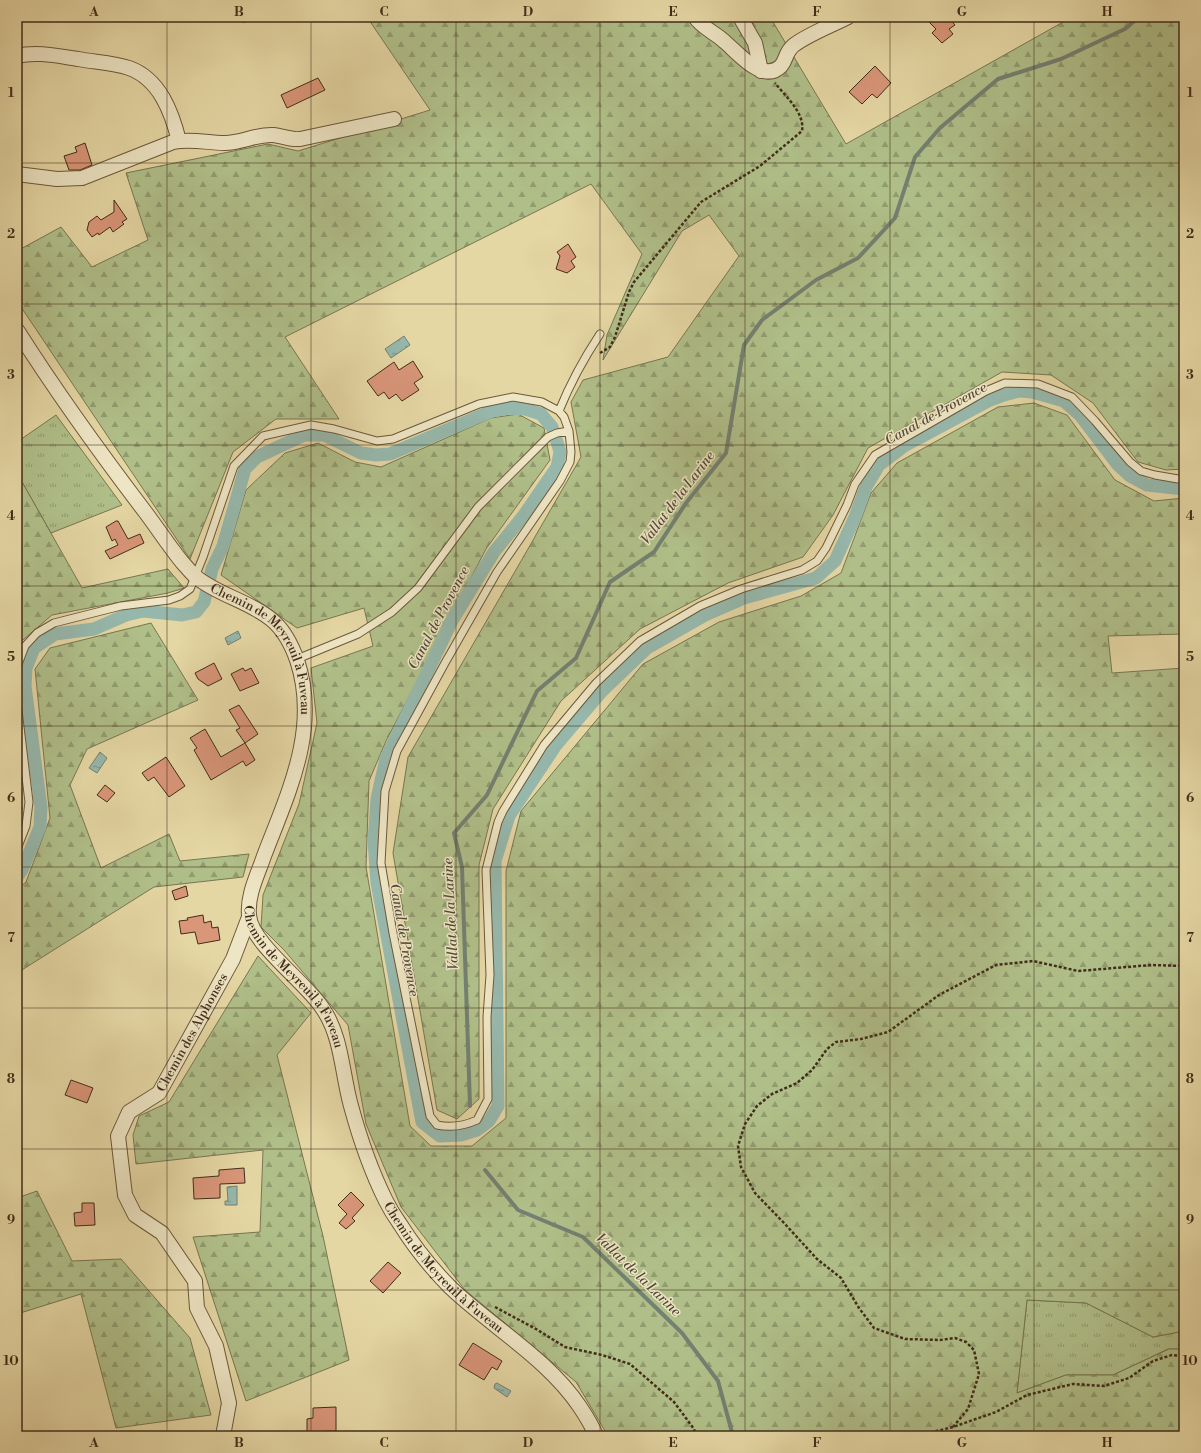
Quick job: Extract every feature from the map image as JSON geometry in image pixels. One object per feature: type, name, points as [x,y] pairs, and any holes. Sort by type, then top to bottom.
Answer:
[{"type":"street","points":[[695,17],[699,23],[719,36],[752,66],[767,71],[781,65],[788,50],[796,44],[848,17]]},
{"type":"street","points":[[740,17],[755,43],[767,71]]},
{"type":"street","points":[[17,56],[35,53],[129,68],[139,73],[150,82],[169,107],[179,141]]},
{"type":"street","points":[[17,174],[57,179],[82,178],[179,141],[191,140],[225,144],[273,135],[288,139],[300,140],[394,119]]},
{"type":"street","name":"Chemin de Meyreuil à Fuveau","points":[[17,330],[37,362],[116,474],[170,547],[195,576],[273,621],[287,638],[297,659],[302,682],[306,707],[304,733],[299,759],[250,900],[249,917],[254,931],[264,945],[308,989],[334,1028],[351,1104],[366,1155],[387,1204],[416,1249],[433,1270],[452,1289],[553,1374],[569,1390],[593,1426],[596,1436]]},
{"type":"street","name":"Chemin des Alphonses","points":[[223,1436],[229,1403],[216,1346],[197,1308],[195,1281],[162,1233],[135,1215],[125,1196],[118,1136],[129,1112],[159,1093],[233,960],[249,917]]},
{"type":"lane","points":[[559,411],[585,359],[600,334]]},
{"type":"lane","points":[[17,667],[25,646],[37,632],[54,623],[121,606],[169,600],[180,596],[190,589],[234,466],[263,436],[311,425],[334,429],[377,441],[393,439],[479,404],[513,397],[542,402],[559,411],[568,424],[571,452],[570,462],[560,482],[497,572],[445,663],[397,751],[385,791],[382,864],[393,933],[430,1116],[437,1126],[464,1126],[477,1120],[488,1099],[487,1017],[490,974],[486,870],[498,822],[544,745],[596,683],[640,641],[700,606],[741,589],[802,570],[817,561],[826,548],[847,505],[855,484],[875,455],[986,391],[1005,383],[1038,384],[1072,397],[1095,420],[1130,462],[1141,471],[1184,480]]},
{"type":"lane","points":[[297,659],[358,634],[392,612],[418,588],[478,507],[548,437],[557,432],[569,431]]},
{"type":"lane","points":[[17,702],[29,802],[26,826],[17,849]]},
{"type":"path","points":[[598,354],[610,347],[629,292],[634,282],[701,202],[760,166],[802,131],[803,124],[801,117],[767,71]]},
{"type":"path","points":[[953,1427],[968,1409],[979,1374],[974,1350],[966,1342],[955,1338],[940,1340],[905,1339],[874,1328],[859,1308],[841,1278],[817,1259],[784,1222],[755,1193],[742,1167],[738,1146],[745,1124],[757,1106],[772,1094],[797,1083],[812,1070],[827,1049],[836,1042],[861,1039],[888,1032],[939,995],[996,965],[1034,961],[1078,971],[1151,965],[1184,966]]},
{"type":"path","points":[[494,1306],[565,1347],[602,1354],[630,1364],[674,1402],[694,1429],[696,1436]]},
{"type":"path","points":[[916,1436],[953,1427],[996,1412],[1027,1395],[1073,1384],[1104,1386],[1129,1378],[1152,1361],[1172,1355],[1184,1356]]},
{"type":"green space","points":[[367,17],[770,17],[846,144],[1072,17],[1184,17],[1184,332],[1182,335],[1184,353],[1184,469],[1166,470],[1138,462],[1093,403],[1051,375],[1002,372],[868,448],[833,515],[803,557],[728,583],[640,629],[561,701],[493,809],[479,865],[479,1099],[457,1119],[437,1110],[393,853],[408,757],[581,457],[571,402],[583,380],[668,357],[739,256],[709,215],[682,231],[603,360],[607,335],[642,254],[591,184],[285,337],[339,419],[276,419],[233,452],[190,559],[17,301],[17,251],[61,227],[92,267],[148,240],[126,173],[268,144],[298,151],[430,110]]},
{"type":"green space","points":[[1034,403],[1067,415],[1115,480],[1154,501],[1184,498],[1184,634],[1108,636],[1112,673],[1184,668],[1184,1331],[1153,1337],[1086,1303],[1027,1300],[1017,1393],[1066,1375],[1113,1375],[1169,1349],[1184,1349],[1184,1436],[608,1436],[576,1382],[465,1290],[401,1207],[366,1124],[348,1025],[284,950],[261,927],[263,895],[299,804],[317,723],[311,668],[373,646],[364,608],[297,628],[221,575],[246,490],[285,453],[318,443],[355,462],[381,467],[491,418],[518,414],[544,428],[550,460],[486,549],[386,741],[369,781],[366,867],[410,1126],[431,1146],[472,1146],[506,1118],[506,871],[521,811],[643,664],[719,622],[801,596],[841,573],[871,493],[897,463],[998,407]]},
{"type":"green space","points":[[56,415],[122,505],[51,533],[17,473],[17,442]]},
{"type":"green space","points":[[17,473],[82,588],[168,569],[184,588],[168,593],[52,615],[17,645]]},
{"type":"green space","points":[[151,623],[198,700],[87,749],[70,785],[101,868],[169,834],[180,861],[249,854],[243,877],[154,887],[17,973],[17,890],[26,882],[50,818],[35,669],[50,648]]},
{"type":"green space","points":[[17,766],[22,809],[17,824]]},
{"type":"green space","points":[[258,956],[311,1013],[277,1055],[323,1236],[349,1360],[246,1401],[193,1237],[260,1232],[263,1150],[136,1164],[133,1135],[139,1116],[169,1102]]},
{"type":"green space","points":[[37,1191],[72,1261],[121,1259],[190,1338],[211,1415],[116,1428],[81,1294],[17,1314],[17,1198]]},
{"type":"green space","points":[[1027,1300],[1086,1303],[1153,1337],[1184,1331],[1184,1349],[1168,1349],[1113,1375],[1066,1375],[1017,1393]]},
{"type":"water","points":[[404,336],[410,345],[391,358],[385,349]]},
{"type":"water","points":[[238,631],[241,638],[228,645],[225,638]]},
{"type":"water","points":[[100,752],[107,758],[97,773],[89,768]]},
{"type":"water","points":[[237,1186],[237,1205],[225,1205],[225,1201],[228,1201],[227,1187]]},
{"type":"water","points":[[497,1383],[511,1391],[507,1397],[494,1388],[495,1384]]},
{"type":"building","points":[[935,17],[948,17],[955,25],[949,29],[953,34],[942,43],[932,33],[936,29],[929,22]]},
{"type":"building","points":[[875,66],[891,83],[877,98],[872,94],[862,104],[849,92]]},
{"type":"building","points":[[318,78],[325,90],[287,108],[281,95]]},
{"type":"building","points":[[85,143],[92,165],[80,170],[69,170],[64,156],[77,152],[75,147]]},
{"type":"building","points":[[114,200],[127,219],[122,222],[124,224],[113,232],[110,227],[99,235],[98,233],[92,237],[87,230],[89,222],[97,216],[101,220],[114,212]]},
{"type":"building","points":[[568,244],[576,257],[571,261],[575,267],[567,273],[556,269],[560,256],[557,252]]},
{"type":"building","points":[[413,361],[423,377],[414,383],[419,390],[402,401],[396,394],[389,399],[384,392],[378,396],[367,381],[394,362],[399,370]]},
{"type":"building","points":[[118,521],[128,539],[140,534],[144,543],[110,559],[105,551],[118,545],[115,539],[112,541],[106,527]]},
{"type":"building","points":[[214,663],[222,679],[208,686],[198,679],[195,673]]},
{"type":"building","points":[[243,668],[245,671],[251,668],[259,683],[240,691],[231,674]]},
{"type":"building","points":[[239,705],[258,734],[245,743],[236,730],[240,728],[229,710]]},
{"type":"building","points":[[205,729],[221,757],[245,743],[255,760],[246,766],[243,761],[211,780],[194,750],[197,748],[190,738]]},
{"type":"building","points":[[166,757],[185,786],[169,797],[154,777],[148,781],[142,773]]},
{"type":"building","points":[[105,785],[115,793],[107,802],[97,795]]},
{"type":"building","points":[[186,886],[188,896],[175,900],[172,891]]},
{"type":"building","points":[[203,915],[204,923],[211,921],[212,928],[218,927],[220,940],[198,944],[195,932],[181,934],[179,921],[188,920],[187,918]]},
{"type":"building","points":[[71,1080],[93,1088],[87,1103],[65,1095]]},
{"type":"building","points":[[244,1168],[245,1183],[220,1184],[220,1198],[194,1199],[193,1178],[219,1176],[219,1170]]},
{"type":"building","points":[[351,1192],[364,1205],[352,1218],[355,1221],[346,1229],[339,1223],[347,1214],[338,1205]]},
{"type":"building","points":[[82,1203],[94,1203],[95,1225],[75,1226],[74,1213],[82,1212]]},
{"type":"building","points":[[388,1262],[401,1273],[383,1293],[370,1281]]},
{"type":"building","points":[[473,1343],[502,1361],[497,1370],[492,1367],[484,1380],[459,1365]]},
{"type":"building","points":[[336,1407],[336,1431],[307,1432],[307,1419],[313,1418],[313,1408]]},
{"type":"waterway","points":[[243,17],[244,21]]},
{"type":"waterway","name":"Vallat de la Larine","points":[[470,1106],[462,867],[454,833],[487,795],[537,691],[576,658],[610,582],[654,552],[686,503],[726,453],[744,345],[762,320],[816,280],[858,258],[895,218],[915,157],[940,128],[998,79],[1061,59],[1125,29],[1139,17]]},
{"type":"waterway","name":"Canal de Provence","points":[[17,877],[22,870],[40,827],[41,807],[25,686],[26,668],[34,648],[55,634],[94,629],[126,615],[143,611],[182,615],[196,612],[204,602],[212,569],[223,546],[245,469],[257,457],[304,435],[324,435],[361,453],[376,455],[390,454],[492,411],[509,408],[525,409],[541,414],[552,427],[557,442],[560,452],[557,467],[524,515],[494,552],[453,619],[386,758],[377,799],[374,841],[377,883],[422,1122],[440,1136],[461,1135],[477,1130],[489,1121],[498,1106],[495,861],[509,816],[556,745],[602,691],[647,648],[705,615],[744,598],[816,578],[835,561],[855,517],[866,487],[879,465],[904,446],[988,401],[1004,395],[1019,391],[1032,392],[1064,401],[1080,415],[1118,465],[1130,476],[1147,485],[1184,489]]},
{"type":"waterway","name":"Vallat de la Larine","points":[[485,1170],[518,1210],[583,1237],[682,1333],[718,1381],[733,1436]]}]
